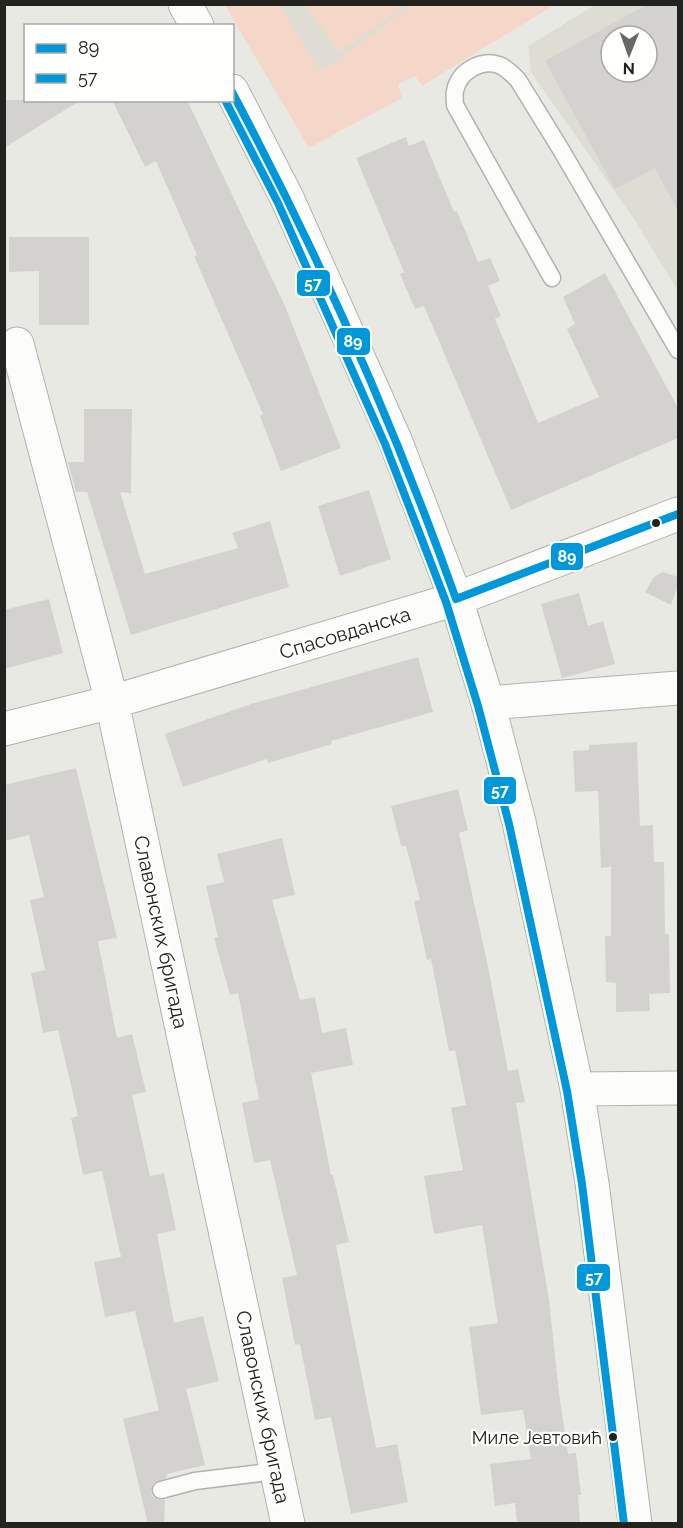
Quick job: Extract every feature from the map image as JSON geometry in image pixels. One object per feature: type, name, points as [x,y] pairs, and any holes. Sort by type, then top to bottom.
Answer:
[{"type":"street","points":[[185,4],[196,24]]},
{"type":"street","points":[[234,95],[287,198],[395,440],[456,599],[488,704],[519,822],[577,1089],[592,1183],[635,1524]]},
{"type":"street","name":"Славонских бригада","points":[[17,344],[112,702],[288,1524]]},
{"type":"street","name":"Спасовданска","points":[[4,729],[112,702],[456,599],[678,514]]},
{"type":"street","points":[[488,704],[678,688]]},
{"type":"street","points":[[577,1089],[678,1088]]},
{"type":"lane","points":[[552,278],[455,105],[455,90],[460,79],[472,68],[485,63],[499,65],[510,71],[518,80],[678,350]]},
{"type":"lane","points":[[161,1490],[195,1481],[278,1471]]},
{"type":"shaded area","points":[[225,5],[412,5],[282,102]]},
{"type":"shaded area","points":[[225,5],[279,5],[321,72],[412,5],[554,5],[422,86],[415,76],[398,84],[402,98],[309,148]]},
{"type":"shaded area","points":[[305,5],[406,5],[339,52]]},
{"type":"shaded area","points":[[595,5],[678,5],[678,291],[634,219],[531,72],[528,46]]},
{"type":"building","points":[[648,4],[678,4],[678,211],[655,168],[615,189],[545,61],[599,31],[599,84],[659,84],[659,24],[612,24]]},
{"type":"building","points":[[4,100],[78,102],[4,148]]},
{"type":"building","points":[[113,102],[188,102],[285,306],[341,448],[281,471],[260,416],[263,414],[194,256],[197,255],[156,161],[145,167]]},
{"type":"building","points":[[406,137],[409,146],[424,140],[478,262],[490,258],[500,281],[488,286],[501,316],[495,319],[538,423],[599,397],[567,329],[575,324],[563,297],[605,273],[678,408],[678,438],[511,510],[424,306],[415,309],[400,274],[404,272],[356,158]]},
{"type":"building","points":[[9,237],[89,237],[89,325],[39,325],[39,271],[9,272]]},
{"type":"building","points":[[84,409],[132,409],[131,493],[120,492],[145,574],[238,548],[232,533],[270,521],[289,587],[131,635],[87,492],[76,492],[68,462],[84,462]]},
{"type":"building","points":[[369,490],[391,559],[340,576],[318,506]]},
{"type":"building","points":[[663,572],[678,577],[678,585],[671,605],[645,592],[654,577]]},
{"type":"building","points":[[579,593],[588,626],[603,621],[615,664],[562,678],[541,604]]},
{"type":"building","points":[[49,599],[63,653],[4,669],[4,610]]},
{"type":"building","points":[[418,657],[433,712],[331,741],[332,744],[268,763],[267,759],[183,787],[165,734],[251,704]]},
{"type":"building","points":[[637,742],[640,826],[653,825],[654,862],[664,862],[665,934],[669,934],[670,993],[649,994],[650,1011],[616,1012],[616,983],[606,982],[605,936],[611,936],[611,867],[601,868],[598,791],[575,792],[573,751],[589,750],[589,745]]},
{"type":"building","points":[[76,768],[117,938],[98,941],[117,1038],[132,1034],[146,1092],[132,1095],[150,1176],[164,1173],[176,1230],[157,1234],[174,1323],[203,1316],[219,1381],[186,1389],[205,1465],[167,1474],[166,1478],[153,1483],[151,1492],[153,1497],[165,1500],[164,1524],[148,1524],[123,1419],[159,1410],[135,1311],[105,1317],[94,1262],[121,1257],[102,1171],[83,1175],[71,1118],[78,1116],[58,1030],[43,1033],[31,973],[45,970],[30,900],[44,897],[29,835],[4,841],[4,785]]},
{"type":"building","points":[[458,789],[468,830],[459,833],[508,1071],[518,1069],[525,1102],[516,1103],[549,1300],[568,1454],[576,1453],[581,1495],[578,1495],[580,1524],[517,1524],[515,1503],[495,1506],[490,1464],[531,1459],[523,1410],[481,1415],[469,1327],[498,1323],[482,1225],[434,1234],[424,1176],[463,1170],[451,1108],[466,1105],[455,1050],[449,1051],[431,959],[427,960],[414,901],[420,900],[406,846],[401,846],[391,806]]},
{"type":"building","points":[[282,838],[295,895],[272,900],[300,1000],[315,997],[322,1033],[346,1028],[353,1065],[311,1073],[331,1175],[333,1175],[349,1242],[336,1245],[376,1448],[397,1444],[408,1502],[351,1514],[331,1417],[315,1420],[300,1344],[295,1345],[282,1278],[297,1275],[270,1160],[254,1163],[242,1103],[259,1099],[238,993],[230,995],[214,938],[218,937],[206,886],[224,882],[217,854]]},
{"type":"transit line","name":"89","points":[[234,96],[295,216],[353,341],[407,469],[456,599]]},
{"type":"transit line","name":"57","points":[[226,102],[278,203],[385,444],[446,602],[478,706],[509,824],[567,1091],[582,1184],[624,1524]]},
{"type":"transit line","name":"89","points":[[456,599],[678,514]]},
{"type":"place","name":"Миле Јевтовић","points":[[613,1437]]}]
